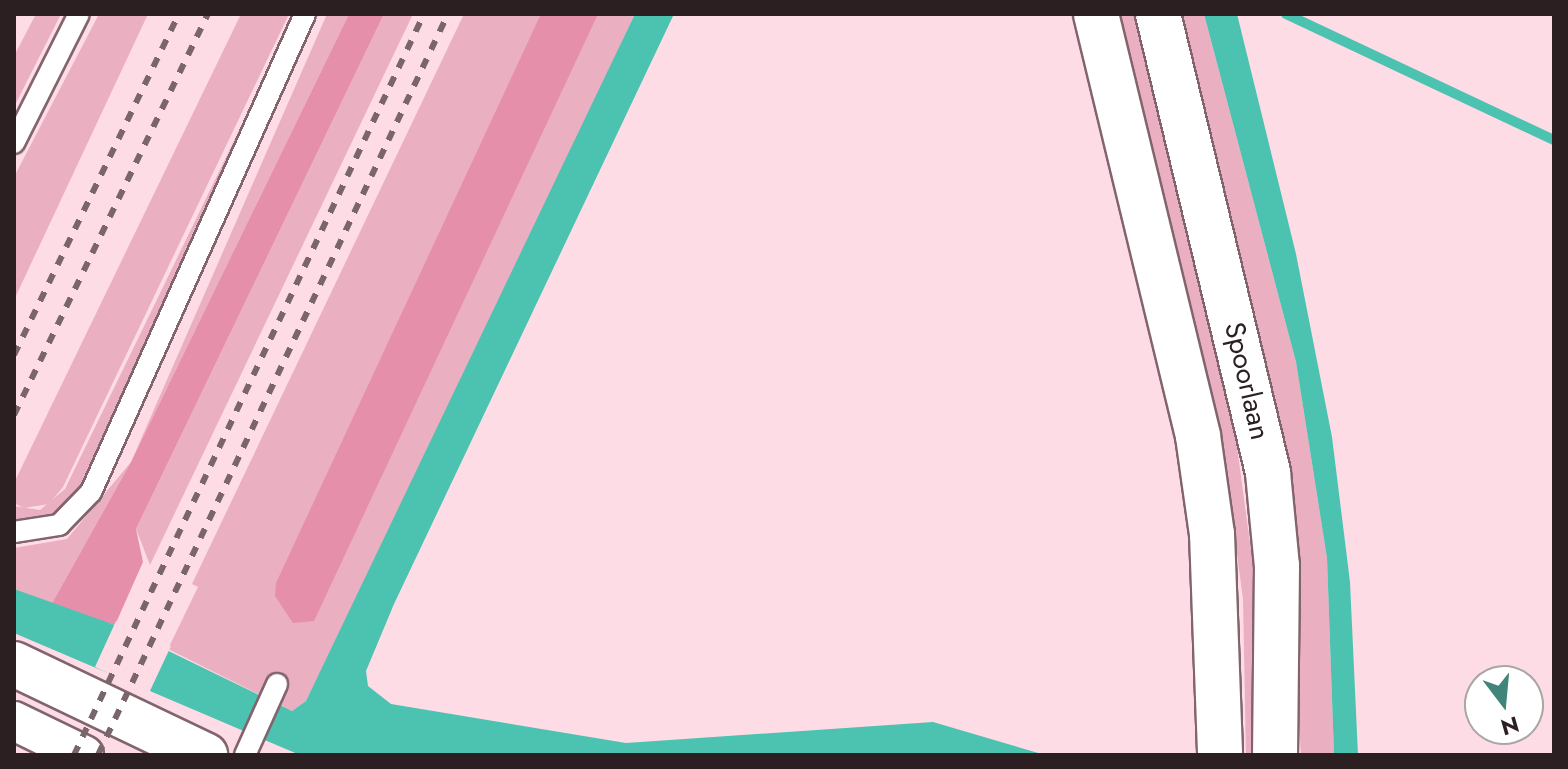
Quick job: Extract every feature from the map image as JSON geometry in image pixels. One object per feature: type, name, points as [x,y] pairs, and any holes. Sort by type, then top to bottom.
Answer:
[{"type":"main road","name":"Spoorlaan","points":[[1096,14],[1198,436],[1212,534],[1220,755]]},
{"type":"main road","name":"Spoorlaan","points":[[1158,14],[1268,473],[1279,613],[1275,755]]},
{"type":"main road","points":[[14,664],[205,755]]},
{"type":"street","points":[[14,721],[84,755]]},
{"type":"lane","points":[[14,143],[79,14]]},
{"type":"lane","points":[[14,532],[59,525],[91,492],[305,14]]},
{"type":"lane","points":[[248,747],[277,684]]},
{"type":"shaded area","points":[[36,14],[61,14],[14,107],[14,56]]},
{"type":"shaded area","points":[[99,14],[148,14],[14,300],[14,177]]},
{"type":"shaded area","points":[[241,14],[289,14],[63,487],[49,504],[24,508],[14,503],[14,483]]},
{"type":"shaded area","points":[[327,14],[349,14],[131,462]]},
{"type":"shaded area","points":[[349,14],[384,14],[136,529],[143,562],[115,625],[51,605],[131,462]]},
{"type":"shaded area","points":[[384,14],[413,14],[150,565],[136,529]]},
{"type":"shaded area","points":[[464,14],[635,14],[419,474],[306,701],[292,711],[168,649],[198,587],[192,584]]},
{"type":"shaded area","points":[[541,14],[598,14],[314,621],[293,623],[275,596],[276,583]]},
{"type":"shaded area","points":[[635,14],[674,14],[394,604],[366,671],[368,686],[391,704],[626,743],[933,722],[1045,755],[300,755],[14,633],[14,589],[115,625],[292,711],[306,701]]},
{"type":"shaded area","points":[[1106,14],[1139,14],[1230,395],[1257,595],[1262,755],[1246,755],[1243,599],[1219,419],[1181,309]]},
{"type":"shaded area","points":[[1176,14],[1204,14],[1296,362],[1327,558],[1334,755],[1301,755],[1287,515]]},
{"type":"shaded area","points":[[1204,14],[1237,14],[1296,254],[1332,437],[1350,582],[1358,755],[1334,755],[1327,558],[1296,362]]},
{"type":"shaded area","points":[[247,114],[72,507],[43,521],[14,522],[14,506],[40,510],[65,489]]},
{"type":"shaded area","points":[[131,462],[51,605],[14,589],[14,548],[67,539]]},
{"type":"pier","points":[[116,621],[171,646],[149,693],[95,667]]},
{"type":"waterway","points":[[1286,14],[1554,140]]},
{"type":"railway","points":[[14,355],[179,14]]},
{"type":"railway","points":[[14,415],[208,14]]},
{"type":"railway","points":[[74,755],[424,14]]},
{"type":"railway","points":[[98,755],[448,14]]}]
